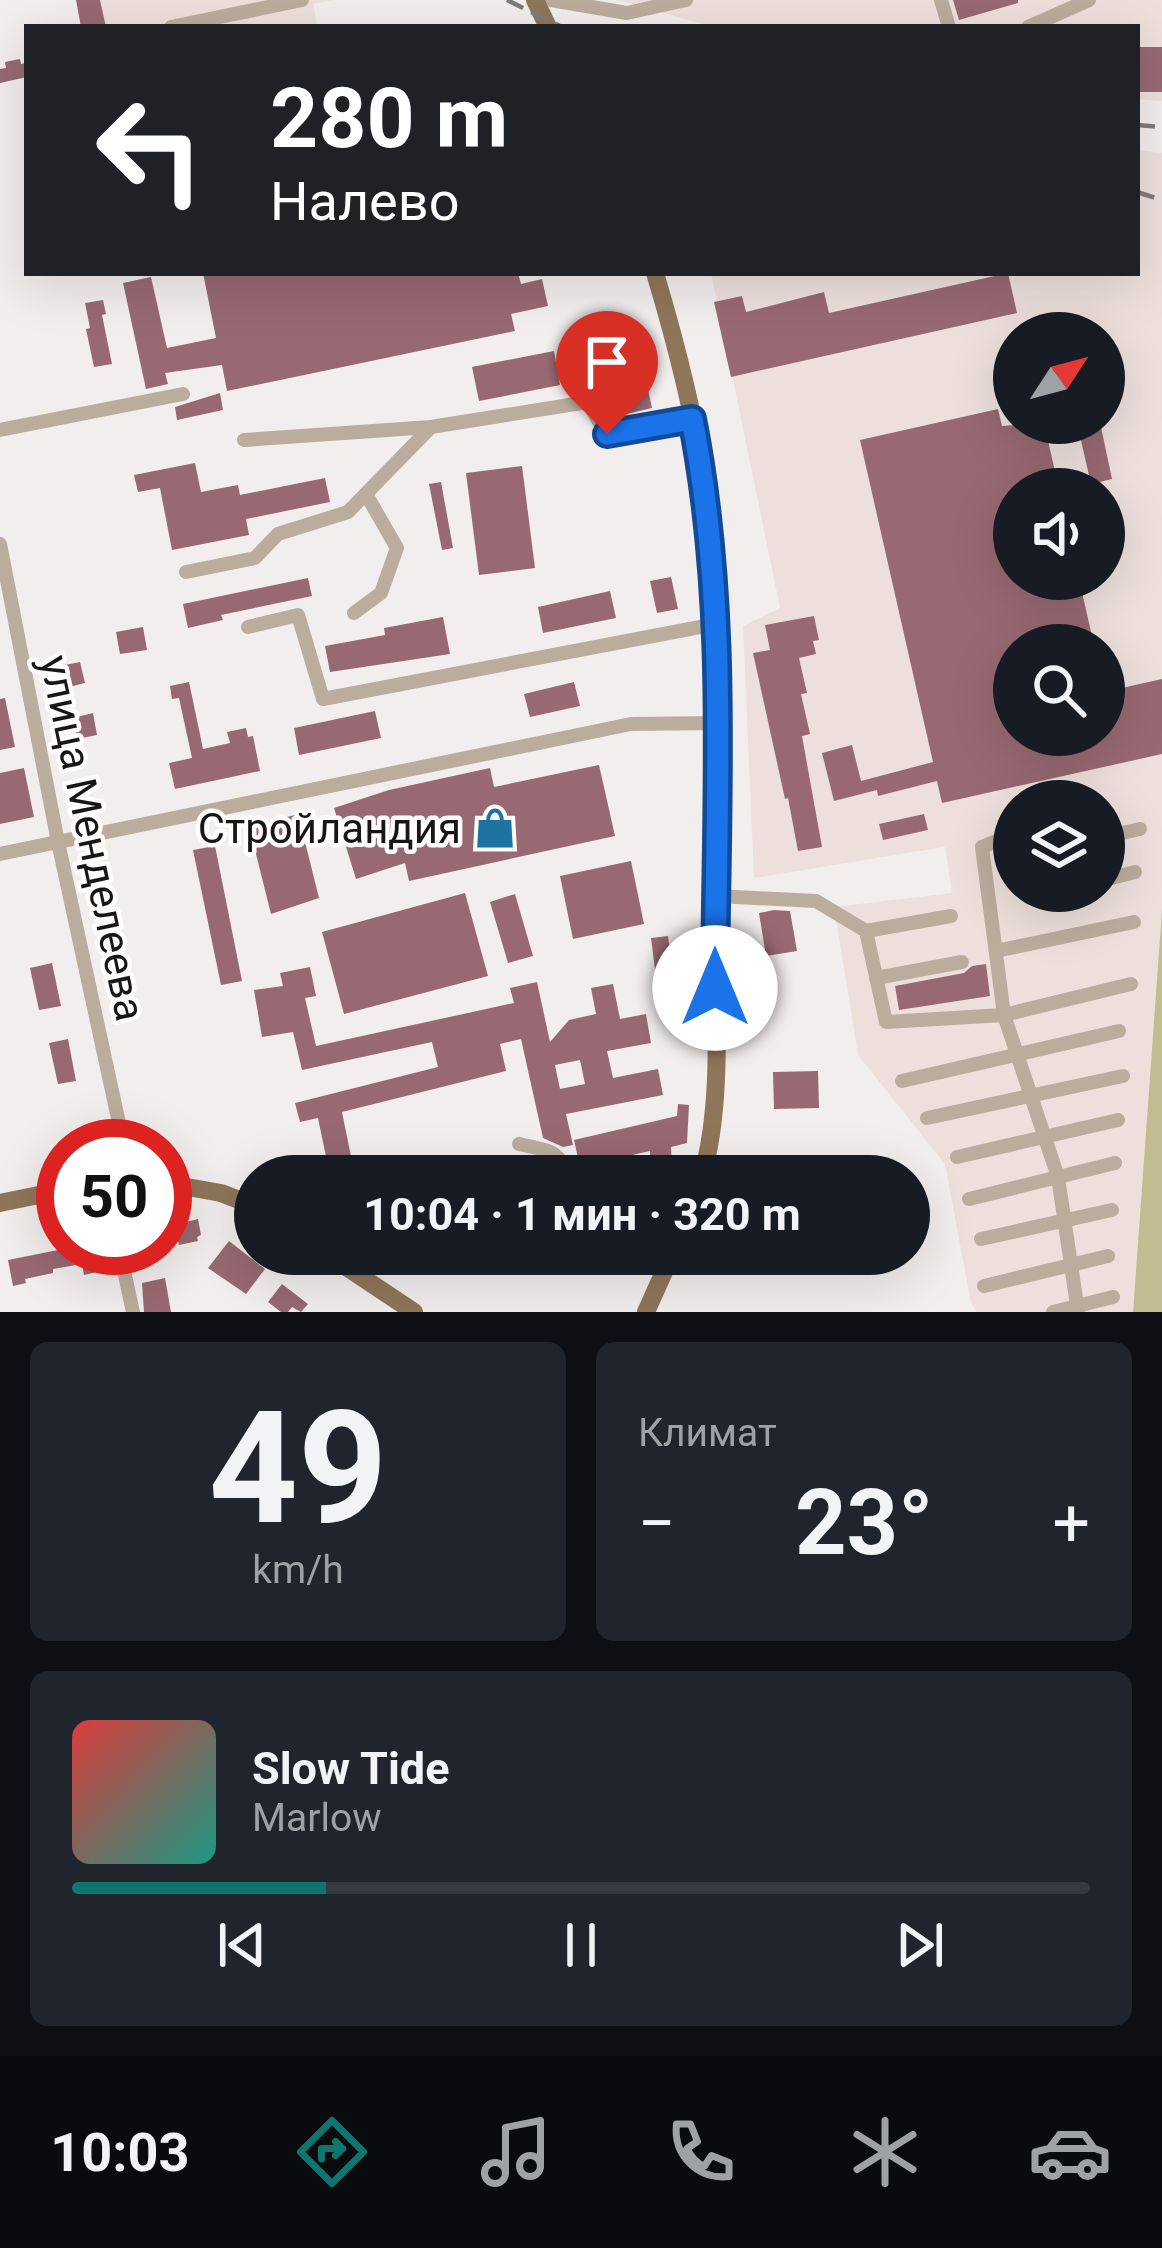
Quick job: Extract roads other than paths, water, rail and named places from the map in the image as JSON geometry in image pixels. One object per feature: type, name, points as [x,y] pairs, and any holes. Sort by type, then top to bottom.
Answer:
[{"type":"main road","points":[[656,276],[678,350],[706,488],[716,624],[715,1080],[708,1155]]},
{"type":"main road","points":[[192,1187],[234,1197]]},
{"type":"main road","points":[[0,1203],[36,1196]]},
{"type":"main road","points":[[358,1275],[414,1312]]},
{"type":"main road","points":[[646,1312],[663,1275]]},
{"type":"street","points":[[180,24],[231,8],[302,0]]},
{"type":"street","points":[[551,0],[627,13],[686,0]]},
{"type":"street","points":[[1035,24],[1089,0]]},
{"type":"street","points":[[0,430],[183,394]]},
{"type":"street","points":[[244,440],[431,427],[588,402],[607,434],[692,419]]},
{"type":"street","points":[[185,572],[255,558],[278,533],[348,512],[431,427]]},
{"type":"street","points":[[354,613],[381,593],[397,548],[366,494]]},
{"type":"street","name":"улица Менделеева","points":[[0,544],[118,1119]]},
{"type":"street","points":[[248,627],[298,615],[323,700],[716,624]]},
{"type":"street","points":[[0,854],[631,724],[718,723]]},
{"type":"street","points":[[1125,832],[1140,829]]},
{"type":"street","points":[[993,843],[982,847],[1004,1015],[1058,1178],[1077,1309]]},
{"type":"street","points":[[1125,875],[1135,872]]},
{"type":"street","points":[[716,896],[816,901],[866,932],[951,916]]},
{"type":"street","points":[[995,951],[1134,922]]},
{"type":"street","points":[[866,932],[886,1022],[1004,1015],[1131,984]]},
{"type":"street","points":[[876,978],[962,962]]},
{"type":"street","points":[[902,1081],[1119,1031]]},
{"type":"street","points":[[926,1118],[1123,1076]]},
{"type":"street","points":[[957,1157],[1118,1120]]},
{"type":"street","points":[[519,1144],[557,1155]]},
{"type":"street","points":[[969,1199],[1115,1163]]},
{"type":"street","points":[[982,1239],[1112,1210]]},
{"type":"street","points":[[984,1286],[1108,1256]]},
{"type":"street","points":[[125,1275],[133,1312]]},
{"type":"street","points":[[1053,1312],[1113,1298]]},
{"type":"railway","points":[[507,0],[556,24]]},
{"type":"railway","points":[[1140,125],[1162,127]]},
{"type":"railway","points":[[1140,193],[1162,200]]},
{"type":"place","name":"Стройландия","points":[[495,828]]}]
